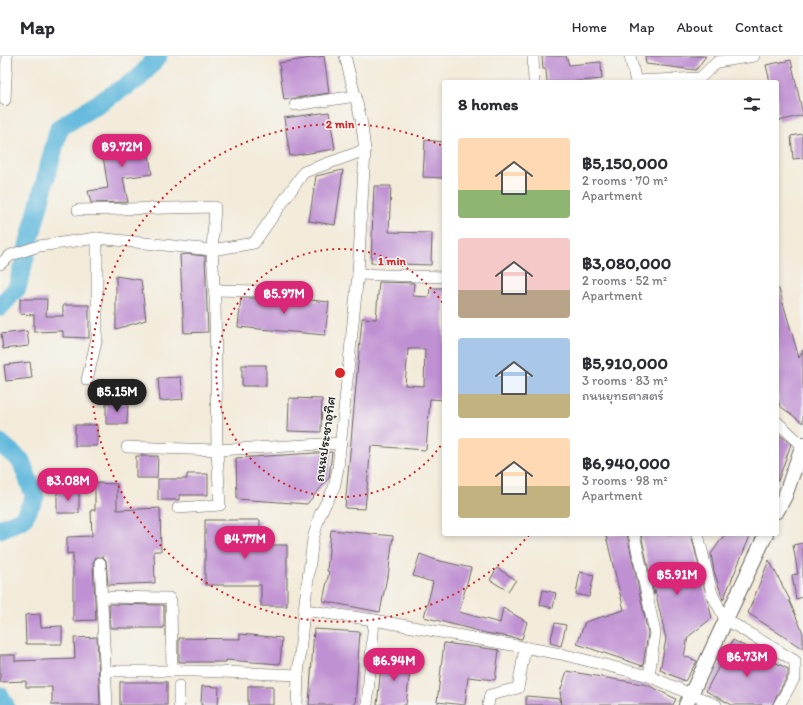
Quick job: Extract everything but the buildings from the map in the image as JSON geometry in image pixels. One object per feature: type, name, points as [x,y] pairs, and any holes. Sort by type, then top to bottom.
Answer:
[{"type":"street","points":[[5,100],[7,56]]},
{"type":"street","name":"ถนนประชาอุทิศ","points":[[298,705],[298,675],[313,539],[320,514],[334,488],[338,468],[358,274],[365,150],[361,119],[345,56]]},
{"type":"street","points":[[533,56],[534,80]]},
{"type":"street","points":[[630,56],[636,80]]},
{"type":"street","points":[[657,80],[700,78],[717,62],[754,56]]},
{"type":"street","points":[[295,105],[356,96]]},
{"type":"street","points":[[0,264],[11,256],[40,246],[97,238],[212,250],[254,243],[304,172],[365,150]]},
{"type":"street","points":[[78,210],[215,207],[212,250],[217,450],[220,505],[178,508]]},
{"type":"street","points":[[87,380],[97,338],[97,238]]},
{"type":"street","points":[[358,274],[442,277]]},
{"type":"street","points":[[214,290],[257,291]]},
{"type":"street","points":[[779,424],[802,445],[785,496],[779,507]]},
{"type":"street","points":[[127,447],[217,450],[341,443]]},
{"type":"street","points":[[634,536],[655,633],[649,676]]},
{"type":"street","points":[[698,536],[712,594],[725,619],[795,661],[795,677],[779,705]]},
{"type":"street","points":[[688,699],[765,536]]},
{"type":"street","points":[[100,563],[107,705]]},
{"type":"street","points":[[102,597],[169,598],[171,601],[172,671]]},
{"type":"street","points":[[304,610],[374,620],[561,654],[649,676],[688,699],[716,705]]},
{"type":"street","points":[[367,705],[374,620]]},
{"type":"street","points":[[488,705],[490,695],[518,688],[525,648]]},
{"type":"street","points":[[106,671],[172,671],[298,675]]},
{"type":"street","points":[[178,705],[179,686]]},
{"type":"waterway","points":[[0,307],[17,288],[59,128],[139,78],[158,56]]},
{"type":"waterway","points":[[0,443],[21,461],[35,497],[23,519],[0,529]]},
{"type":"waterway","points":[[0,696],[5,705]]}]
